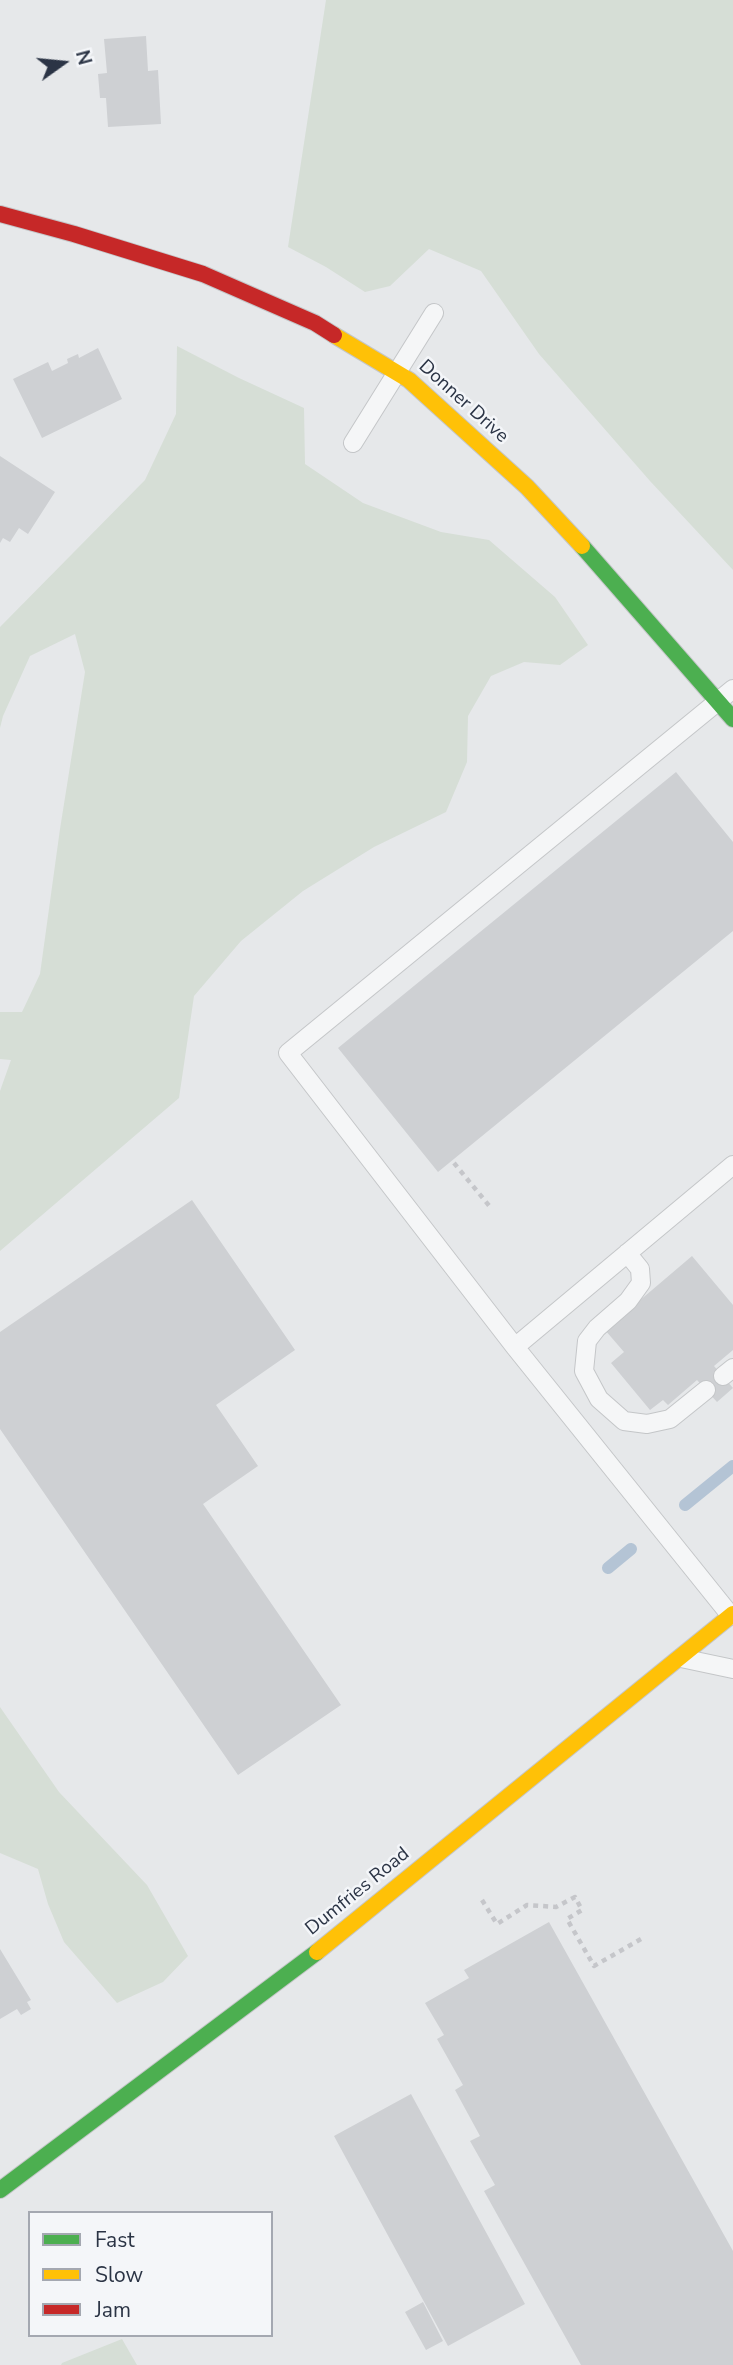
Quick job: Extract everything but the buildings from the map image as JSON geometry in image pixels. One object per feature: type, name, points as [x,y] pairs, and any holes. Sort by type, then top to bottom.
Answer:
[{"type":"main road","name":"Donner Drive","points":[[0,214],[203,274],[315,323],[409,380],[527,487],[617,584],[733,719]]},
{"type":"main road","name":"Dumfries Road","points":[[0,2190],[281,1980],[502,1804],[732,1615]]},
{"type":"lane","points":[[353,443],[434,313]]},
{"type":"lane","points":[[732,1615],[514,1347],[288,1053],[733,689]]},
{"type":"lane","points":[[514,1347],[733,1165]]},
{"type":"lane","points":[[627,1253],[640,1269],[641,1283],[628,1301],[597,1328],[587,1341],[584,1371],[599,1399],[624,1421],[647,1424],[670,1419],[706,1390]]},
{"type":"lane","points":[[677,1658],[733,1670]]},
{"type":"path","points":[[454,1163],[491,1208]]},
{"type":"path","points":[[482,1900],[497,1924],[527,1905],[556,1907],[575,1897],[582,1910],[567,1919],[594,1966],[641,1939]]},
{"type":"shaded area","points":[[326,0],[733,0],[733,570],[650,481],[539,354],[481,271],[429,249],[390,286],[365,292],[288,247]]},
{"type":"shaded area","points":[[177,346],[304,408],[305,464],[363,503],[441,532],[489,540],[555,597],[588,645],[560,665],[524,662],[491,676],[468,716],[467,762],[446,812],[374,847],[303,891],[241,941],[194,996],[179,1098],[0,1251],[0,1091],[11,1060],[0,1059],[0,1012],[22,1012],[40,974],[85,672],[75,634],[30,656],[0,728],[0,627],[145,480],[176,414]]},
{"type":"shaded area","points":[[0,1707],[59,1792],[147,1885],[188,1956],[163,1982],[117,2003],[64,1942],[48,1904],[38,1869],[0,1853]]},
{"type":"shaded area","points":[[122,2339],[137,2365],[61,2365],[62,2363]]},
{"type":"waterway","points":[[685,1505],[733,1466]]},
{"type":"waterway","points":[[608,1568],[631,1549]]},
{"type":"traffic: fast","points":[[582,546],[733,719]]},
{"type":"traffic: fast","points":[[0,2190],[317,1952]]},
{"type":"traffic: slow","points":[[334,335],[409,380],[527,487],[582,546]]},
{"type":"traffic: slow","points":[[317,1952],[733,1614]]},
{"type":"traffic: jam","points":[[0,214],[203,274],[315,323],[334,335]]}]
